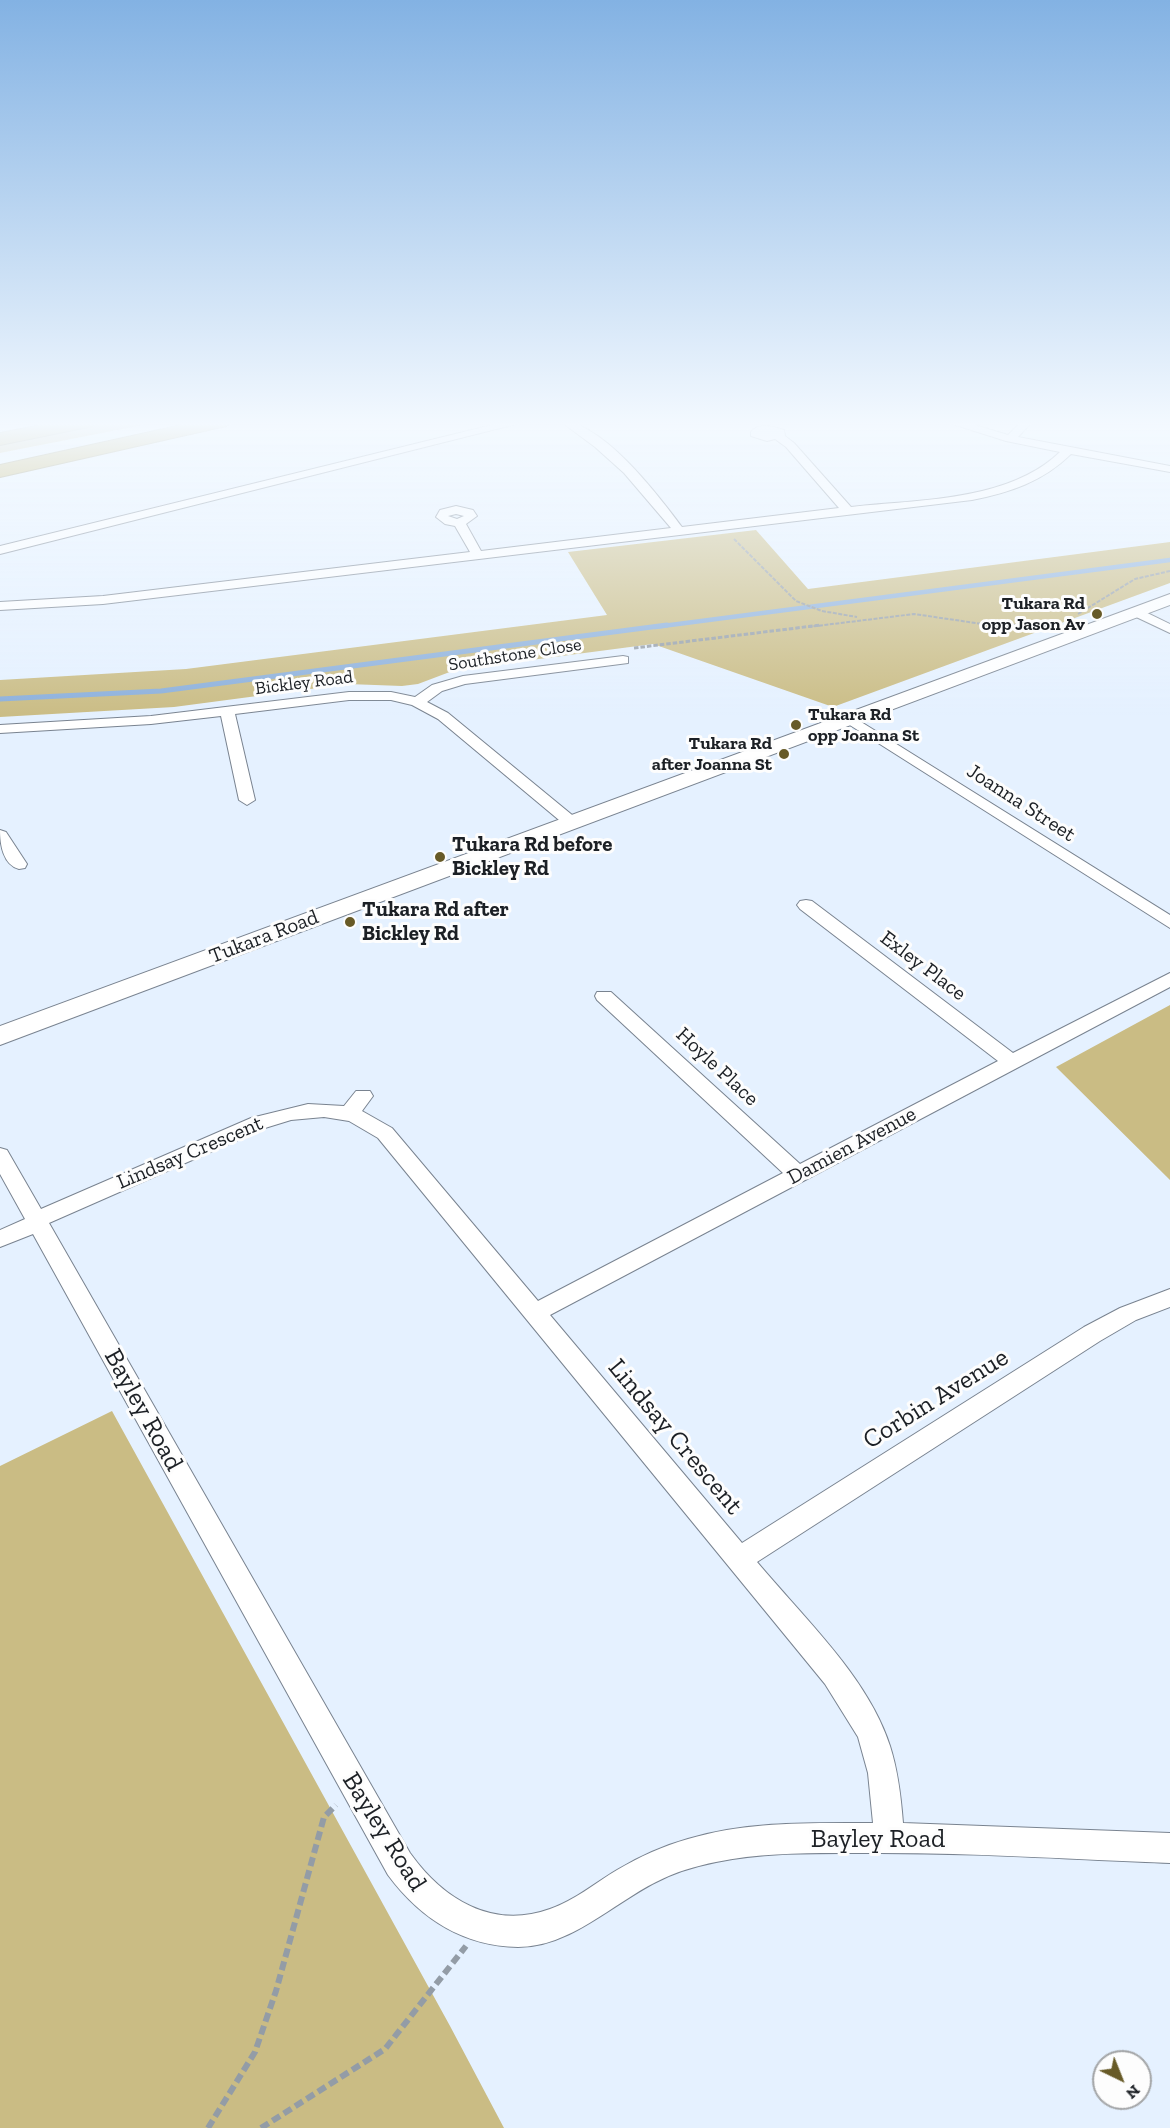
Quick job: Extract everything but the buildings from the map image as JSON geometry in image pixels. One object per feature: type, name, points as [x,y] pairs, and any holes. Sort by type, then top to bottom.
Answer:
[{"type":"street","points":[[0,550],[121,520]]},
{"type":"street","points":[[671,520],[680,532]]},
{"type":"street","points":[[0,606],[103,600],[779,520]]},
{"type":"street","points":[[459,522],[478,556]]},
{"type":"street","name":"Tukara Road","points":[[0,1036],[1170,599]]},
{"type":"street","points":[[1137,612],[1170,629]]},
{"type":"street","name":"Southstone Close","points":[[417,702],[438,688],[463,680],[623,660]]},
{"type":"street","name":"Bickley Road","points":[[0,729],[122,723],[349,696],[377,695],[417,702],[443,716],[571,822]]},
{"type":"street","points":[[227,712],[247,800]]},
{"type":"street","name":"Joanna Street","points":[[850,719],[1170,923]]},
{"type":"street","points":[[0,835],[19,864]]},
{"type":"street","name":"Exley Place","points":[[806,905],[1012,1062]]},
{"type":"street","name":"Damien Avenue","points":[[534,1313],[1170,979]]},
{"type":"street","name":"Hoyle Place","points":[[604,996],[798,1174]]},
{"type":"street","name":"Lindsay Crescent","points":[[0,1239],[272,1118],[304,1110],[357,1104],[369,1121],[385,1133],[835,1675],[866,1722],[881,1769],[890,1838]]},
{"type":"street","name":"Bayley Road","points":[[0,1155],[354,1787],[414,1886],[442,1910],[473,1925],[520,1931],[543,1928],[567,1917],[646,1871],[686,1854],[729,1844],[785,1840],[890,1838],[1170,1848]]},
{"type":"street","name":"Corbin Avenue","points":[[739,1559],[1092,1334],[1128,1314],[1170,1298]]},
{"type":"path","points":[[728,532],[796,601],[822,611],[864,618]]},
{"type":"path","points":[[1077,615],[1135,579],[1170,572]]},
{"type":"path","points":[[657,645],[864,618],[914,614],[1005,627],[1050,625]]},
{"type":"path","points":[[208,2128],[255,2052],[276,1991],[324,1816],[354,1787]]},
{"type":"path","points":[[261,2128],[386,2049],[464,1952],[473,1925]]},
{"type":"shaded area","points":[[756,530],[808,589],[1170,542],[1170,583],[833,707],[653,644],[455,670],[418,684],[402,686],[348,684],[174,707],[0,717],[0,680],[186,669],[607,615],[568,552]]},
{"type":"shaded area","points":[[1170,1005],[1170,1180],[1056,1067]]},
{"type":"shaded area","points":[[112,1411],[504,2128],[0,2128],[0,1466]]},
{"type":"waterway","points":[[655,627],[1170,560]]},
{"type":"waterway","points":[[0,699],[161,691],[667,625]]},
{"type":"place","name":"Tukara Rd opp Jason Av","points":[[1097,614]]},
{"type":"place","name":"Tukara Rd opp Joanna St","points":[[796,725]]},
{"type":"place","name":"Tukara Rd after Joanna St","points":[[784,754]]},
{"type":"place","name":"Tukara Rd before Bickley Rd","points":[[440,857]]},
{"type":"place","name":"Tukara Rd after Bickley Rd","points":[[350,922]]}]
